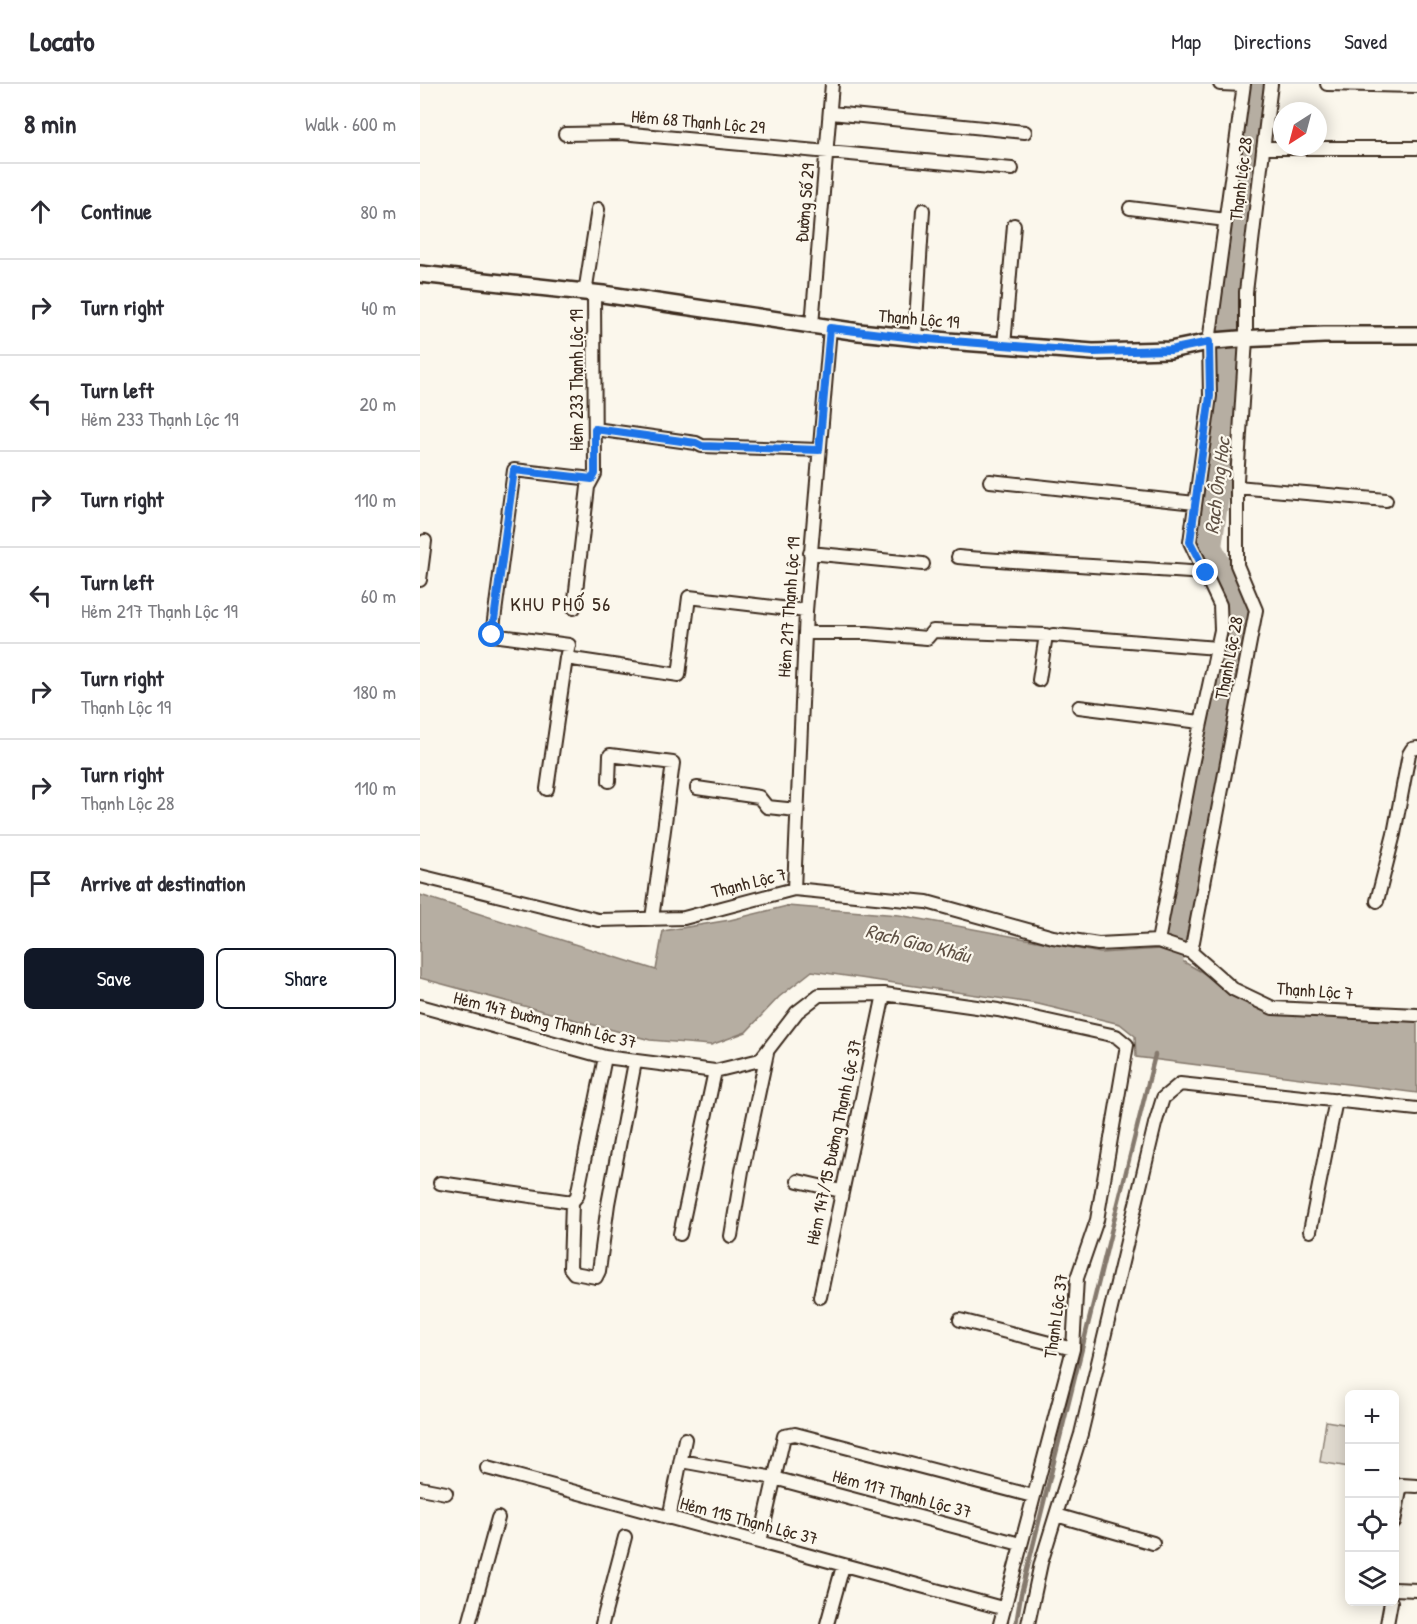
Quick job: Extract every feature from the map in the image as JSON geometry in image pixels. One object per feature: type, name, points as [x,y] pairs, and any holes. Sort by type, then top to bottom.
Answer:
[{"type":"street","name":"Đường Số 29","points":[[812,325],[832,84]]},
{"type":"street","points":[[1220,84],[1244,85]]},
{"type":"street","name":"Thạnh Lộc 28","points":[[1191,952],[1256,610],[1237,565],[1237,487],[1246,292],[1271,84]]},
{"type":"street","points":[[1327,84],[1417,86]]},
{"type":"street","name":"Thạnh Lộc 28","points":[[1158,941],[1200,722],[1221,630],[1221,605],[1190,542],[1210,396],[1211,341],[1244,85]]},
{"type":"street","points":[[831,113],[1025,132]]},
{"type":"street","name":"Hẻm 68 Thạnh Lộc 29","points":[[565,134],[621,133],[1012,169]]},
{"type":"street","points":[[1263,148],[1417,148]]},
{"type":"street","points":[[1130,208],[1226,220]]},
{"type":"street","name":"Hẻm 233 Thạnh Lộc 19","points":[[574,608],[588,487],[595,474],[590,293],[598,209]]},
{"type":"street","points":[[915,338],[922,210]]},
{"type":"street","points":[[1004,346],[1014,225]]},
{"type":"street","name":"Thạnh Lộc 19","points":[[420,274],[590,293],[915,338],[1093,352],[1170,350],[1211,341],[1243,339],[1324,335],[1417,335]]},
{"type":"street","name":"Hẻm 217 Thạnh Lộc 19","points":[[794,889],[794,810],[806,611],[830,328]]},
{"type":"street","points":[[595,429],[696,443],[702,446],[819,450]]},
{"type":"street","points":[[547,789],[569,645],[492,635],[514,470],[592,479]]},
{"type":"street","points":[[990,481],[1195,503]]},
{"type":"street","points":[[1237,487],[1386,500]]},
{"type":"street","points":[[420,578],[425,541]]},
{"type":"street","points":[[810,553],[923,564]]},
{"type":"street","points":[[957,557],[1046,565],[1083,564],[1206,573]]},
{"type":"street","points":[[567,658],[679,675],[689,597],[806,611]]},
{"type":"street","points":[[805,633],[867,633],[927,638],[933,631],[1046,635],[1040,680]]},
{"type":"street","points":[[1053,635],[1216,648]]},
{"type":"street","points":[[1079,707],[1200,722]]},
{"type":"street","points":[[1377,901],[1394,834],[1409,754],[1412,749],[1417,748]]},
{"type":"street","points":[[609,780],[610,755],[673,763],[652,919]]},
{"type":"street","points":[[697,788],[759,797],[768,807],[794,810]]},
{"type":"street","name":"Thạnh Lộc 7","points":[[420,876],[598,920],[684,918],[794,889],[927,902],[1053,937],[1098,944],[1158,941]]},
{"type":"street","points":[[1158,941],[1191,952]]},
{"type":"street","name":"Thạnh Lộc 7","points":[[1191,952],[1233,989],[1273,1008],[1417,1015]]},
{"type":"street","name":"Hẻm 147 Đường Thạnh Lộc 37","points":[[420,1006],[605,1057],[715,1071],[760,1060],[797,1012],[819,995],[884,994],[998,1010],[1116,1036],[1127,1045]]},
{"type":"street","name":"Hẻm 147/15 Đường Thạnh Lộc 37","points":[[820,1297],[884,994]]},
{"type":"street","name":"Thạnh Lộc 37","points":[[999,1624],[1073,1349],[1077,1278],[1097,1220],[1127,1045]]},
{"type":"street","points":[[731,1236],[767,1052]]},
{"type":"street","points":[[605,1057],[577,1196],[572,1202],[570,1268],[574,1273],[596,1278],[636,1062]]},
{"type":"street","points":[[680,1233],[715,1071]]},
{"type":"street","points":[[1028,1624],[1041,1563],[1081,1434],[1163,1098],[1179,1084],[1417,1108]]},
{"type":"street","points":[[1310,1231],[1336,1100]]},
{"type":"street","points":[[798,1181],[841,1191]]},
{"type":"street","points":[[440,1183],[572,1202]]},
{"type":"street","points":[[960,1320],[1073,1349]]},
{"type":"street","points":[[760,1542],[784,1436],[795,1434],[1033,1496]]},
{"type":"street","points":[[669,1518],[685,1439]]},
{"type":"street","name":"Hẻm 117 Thạnh Lộc 37","points":[[681,1461],[774,1478],[1020,1544]]},
{"type":"street","name":"Hẻm 115 Thạnh Lộc 37","points":[[487,1468],[1002,1608]]},
{"type":"street","points":[[1399,1498],[1401,1485],[1417,1486]]},
{"type":"street","points":[[420,1488],[446,1493]]},
{"type":"street","points":[[1056,1515],[1153,1543]]},
{"type":"street","points":[[468,1624],[498,1518]]},
{"type":"street","points":[[602,1624],[625,1537]]},
{"type":"street","points":[[827,1624],[843,1566]]},
{"type":"street","points":[[1399,1589],[1417,1590]]},
{"type":"street","points":[[1387,1624],[1390,1606]]},
{"type":"shaded area","points":[[1326,1421],[1345,1424],[1345,1466],[1320,1462]]},
{"type":"water","name":"Rạch Giao Khẩu","points":[[420,895],[656,970],[663,931],[730,920],[787,906],[899,915],[1100,953],[1161,949],[1200,971],[1248,1003],[1280,1015],[1309,1014],[1417,1021],[1417,1093],[1136,1057],[1135,1036],[1120,1024],[1038,1004],[812,971],[779,997],[746,1032],[711,1045],[650,1040],[420,978]]},
{"type":"waterway","name":"Rạch Ông Học","points":[[1165,987],[1240,608],[1209,547],[1224,437],[1229,323],[1259,84]]},
{"type":"waterway","points":[[1016,1624],[1021,1594],[1155,1055]]},
{"type":"district","name":"KHU PHỐ 56","points":[[561,604]]},
{"type":"route","points":[[492,635],[514,470],[592,479],[595,474],[595,429],[696,443],[702,446],[819,450],[830,328],[915,338],[1093,352],[1170,350],[1209,342],[1210,396],[1190,542],[1206,573]]}]
